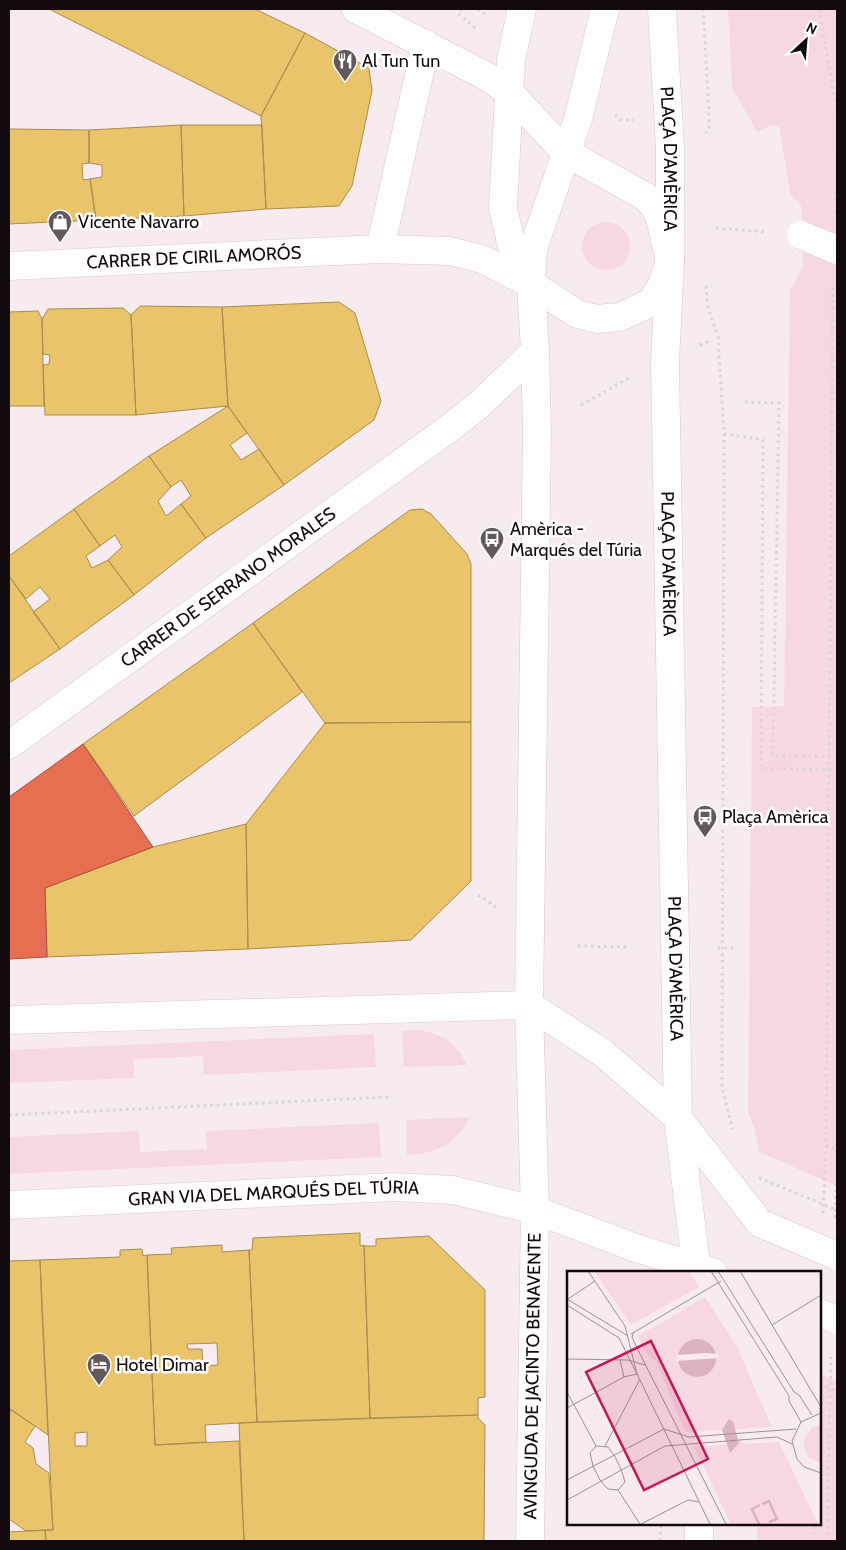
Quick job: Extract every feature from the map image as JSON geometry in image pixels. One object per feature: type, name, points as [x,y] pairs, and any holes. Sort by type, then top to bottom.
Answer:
[{"type":"main road","points":[[356,9],[426,44],[486,76],[508,91],[565,152],[650,201],[660,218],[670,261],[662,285],[652,302],[620,318],[597,319],[577,314],[530,284],[482,259],[450,251],[380,248],[426,44]]},
{"type":"main road","points":[[522,9],[511,60],[508,91],[503,208],[511,243],[530,284]]},
{"type":"main road","points":[[535,1210],[529,1005],[537,431],[536,351],[530,284],[533,249],[578,119],[606,9]]},
{"type":"main road","name":"PLAÇA D'AMÈRICA","points":[[535,1210],[702,1271],[678,1118],[665,362],[670,261],[670,148],[662,9]]},
{"type":"main road","points":[[801,235],[837,250]]},
{"type":"main road","name":"CARRER DE CIRIL AMORÓS","points":[[9,266],[380,248]]},
{"type":"main road","name":"CARRER DE SERRANO MORALES","points":[[9,745],[447,430],[479,405],[536,351]]},
{"type":"main road","points":[[9,1020],[529,1005],[602,1053],[678,1118],[760,1223],[837,1256]]},
{"type":"main road","name":"GRAN VIA DEL MARQUÉS DEL TÚRIA","points":[[9,1205],[394,1187],[453,1190],[535,1210]]},
{"type":"main road","name":"AVINGUDA DE JACINTO BENAVENTE","points":[[530,1541],[535,1210]]},
{"type":"main road","points":[[821,1312],[837,1320]]},
{"type":"main road","points":[[699,1525],[699,1541]]},
{"type":"path","points":[[458,13],[462,9]]},
{"type":"path","points":[[701,140],[708,128],[709,120],[703,9]]},
{"type":"path","points":[[819,9],[837,111]]},
{"type":"path","points":[[608,109],[620,120],[640,120]]},
{"type":"path","points":[[835,218],[837,131]]},
{"type":"path","points":[[716,228],[801,235]]},
{"type":"path","points":[[823,1223],[826,1145],[833,276]]},
{"type":"path","points":[[706,278],[708,307],[718,337],[724,434],[720,948],[722,1088],[734,1134]]},
{"type":"path","points":[[833,306],[837,307]]},
{"type":"path","points":[[698,346],[710,341]]},
{"type":"path","points":[[581,405],[629,378]]},
{"type":"path","points":[[745,402],[779,403],[773,756],[837,758]]},
{"type":"path","points":[[724,434],[763,440],[761,768],[837,770]]},
{"type":"path","points":[[478,894],[499,909]]},
{"type":"path","points":[[578,946],[626,947]]},
{"type":"path","points":[[720,948],[737,948]]},
{"type":"path","points":[[9,1114],[389,1097]]},
{"type":"path","points":[[826,1145],[837,1150]]},
{"type":"path","points":[[753,1175],[837,1210]]},
{"type":"path","points":[[821,1384],[837,1391]]},
{"type":"path","points":[[660,1541],[661,1525]]},
{"type":"path","points":[[814,1525],[814,1541]]},
{"type":"shaded area","points":[[728,9],[837,9],[837,1186],[759,1152],[755,1131],[748,1112],[752,707],[784,706],[790,290],[803,266],[801,206],[790,193],[779,125],[769,126],[757,132],[732,87]]},
{"type":"shaded area","points":[[601,222],[611,222],[620,226],[626,232],[630,246],[626,260],[620,266],[611,270],[601,270],[592,266],[586,260],[582,251],[582,241],[586,232],[592,226]]},
{"type":"shaded area","points":[[420,1030],[449,1042],[459,1051],[467,1065],[404,1067],[402,1031]]},
{"type":"shaded area","points":[[374,1034],[376,1067],[204,1075],[203,1056],[134,1059],[134,1078],[9,1083],[9,1050]]},
{"type":"shaded area","points":[[469,1117],[459,1134],[444,1146],[427,1152],[407,1155],[407,1120]]},
{"type":"shaded area","points":[[379,1123],[381,1157],[9,1174],[9,1137],[139,1131],[140,1152],[207,1149],[206,1131]]},
{"type":"shaded area","points":[[821,1374],[837,1381],[837,1541],[757,1541],[757,1525],[821,1525]]},
{"type":"building: Viviendas","points":[[49,9],[255,9],[305,33],[261,116]]},
{"type":"building: Viviendas","points":[[305,33],[369,68],[372,91],[352,186],[339,206],[266,209],[261,116]]},
{"type":"building: Viviendas","points":[[181,125],[262,125],[266,209],[184,216]]},
{"type":"building: Viviendas","points":[[181,125],[184,216],[96,220],[90,179],[102,177],[102,165],[89,163],[89,130]]},
{"type":"building: Viviendas","points":[[9,129],[89,130],[89,163],[82,164],[83,180],[90,179],[96,220],[9,224]]},
{"type":"building: Viviendas","points":[[339,302],[355,313],[381,401],[374,420],[284,485],[228,406],[222,307]]},
{"type":"building: Viviendas","points":[[140,306],[222,307],[228,406],[136,415],[131,315]]},
{"type":"building: Viviendas","points":[[123,308],[131,315],[136,415],[45,415],[43,365],[49,364],[50,355],[43,354],[42,319],[48,309]]},
{"type":"building: Viviendas","points":[[38,311],[42,319],[44,406],[9,406],[9,312]]},
{"type":"building: Viviendas","points":[[228,406],[247,433],[230,445],[241,460],[259,449],[284,485],[206,538],[181,504],[191,496],[181,480],[171,487],[149,456]]},
{"type":"building: Viviendas","points":[[149,456],[171,487],[158,501],[166,516],[181,504],[206,538],[134,595],[108,560],[122,547],[115,535],[100,546],[74,509]]},
{"type":"building: Viviendas","points":[[74,509],[100,546],[86,556],[92,568],[108,560],[134,595],[60,649],[33,612],[50,599],[40,587],[26,599],[9,576],[9,556]]},
{"type":"building: Viviendas","points":[[422,509],[431,514],[467,554],[471,564],[471,722],[325,723],[253,623],[410,510]]},
{"type":"building: Viviendas","points":[[9,576],[60,649],[9,683]]},
{"type":"building: Viviendas","points":[[253,623],[302,692],[134,816],[83,744]]},
{"type":"building: Viviendas","points":[[471,722],[471,881],[411,940],[248,949],[246,824],[325,723]]},
{"type":"building: Viviendas","points":[[246,824],[248,949],[47,957],[45,888],[153,847]]},
{"type":"building: Viviendas","points":[[360,1233],[360,1246],[364,1245],[370,1418],[257,1422],[249,1250],[252,1250],[253,1238]]},
{"type":"building: Viviendas","points":[[429,1236],[485,1290],[485,1397],[478,1398],[478,1415],[370,1418],[364,1246],[376,1246],[376,1239]]},
{"type":"building: Viviendas","points":[[222,1245],[222,1252],[249,1250],[257,1422],[205,1425],[206,1442],[155,1445],[147,1255],[172,1254],[171,1248]],"holes":[[[217,1343],[218,1365],[203,1366],[202,1349],[188,1349],[187,1344]]]},
{"type":"building: Viviendas","name":"Hotel Dimar","points":[[142,1249],[143,1256],[147,1255],[155,1445],[239,1441],[244,1541],[46,1541],[45,1530],[53,1530],[40,1260],[120,1257],[120,1250]],"holes":[[[87,1432],[87,1446],[75,1446],[75,1433]]]},
{"type":"building: Viviendas","points":[[40,1260],[48,1435],[9,1408],[9,1261]]},
{"type":"building: Viviendas","points":[[11,1410],[35,1426],[25,1442],[33,1448],[36,1464],[49,1473],[53,1530],[26,1531],[9,1519],[9,1414]]},
{"type":"building: Viviendas","points":[[478,1415],[478,1418],[485,1425],[484,1541],[244,1541],[239,1423]]},
{"type":"building: Viviendas","points":[[45,1530],[46,1541],[9,1541],[9,1532]]},
{"type":"building: Comercios","points":[[83,744],[153,847],[45,888],[47,957],[9,959],[9,797]]},
{"type":"place","name":"Al Tun Tun","points":[[345,82]]},
{"type":"place","name":"Vicente Navarro","points":[[60,243]]},
{"type":"place","name":"Amèrica - Marqués del Túria","points":[[492,560]]},
{"type":"place","name":"Plaça Amèrica","points":[[705,838]]},
{"type":"place","name":"Hotel Dimar","points":[[99,1386]]}]
